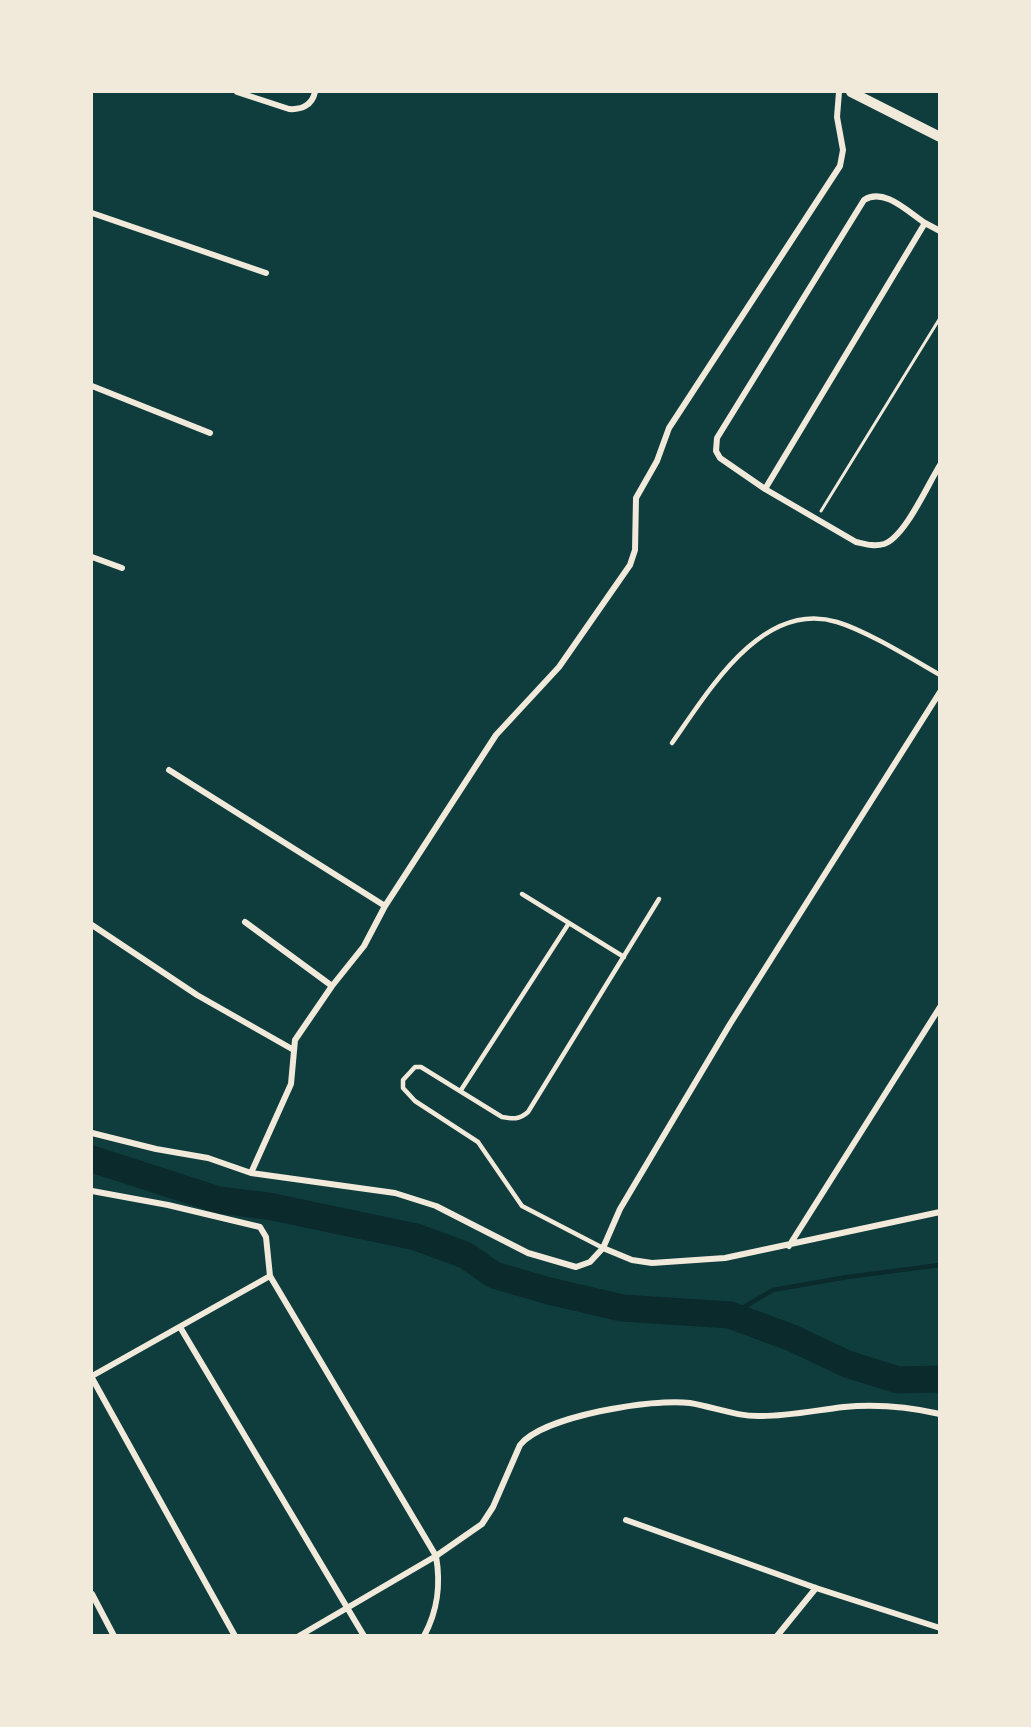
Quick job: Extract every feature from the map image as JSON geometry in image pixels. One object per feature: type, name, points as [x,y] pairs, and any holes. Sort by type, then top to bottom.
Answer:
[{"type":"street","points":[[237,92],[298,110],[310,103],[315,92]]},
{"type":"street","points":[[251,1173],[291,1084],[294,1071],[292,1049],[332,986],[364,946],[385,906],[496,735],[559,667],[630,565],[635,550],[636,498],[657,461],[669,428],[840,166],[843,150],[837,117],[839,92]]},
{"type":"street","points":[[851,92],[939,137]]},
{"type":"street","points":[[939,231],[887,198],[873,196],[864,200],[717,438],[716,451],[720,458],[815,520],[856,542],[870,545],[884,544],[897,536],[939,465]]},
{"type":"street","points":[[92,213],[266,273]]},
{"type":"street","points":[[765,489],[925,223]]},
{"type":"street","points":[[92,386],[210,433]]},
{"type":"street","points":[[92,557],[122,568]]},
{"type":"street","points":[[92,1133],[156,1149],[208,1158],[251,1173],[405,1197],[436,1206],[528,1253],[576,1267],[590,1262],[603,1248],[620,1209],[730,1024],[939,693]]},
{"type":"street","points":[[169,770],[385,906]]},
{"type":"street","points":[[245,921],[332,986]]},
{"type":"street","points":[[92,925],[197,995],[292,1049]]},
{"type":"street","points":[[789,1246],[939,1007]]},
{"type":"street","points":[[92,1191],[168,1204],[260,1227],[266,1237],[270,1276],[436,1556],[440,1582],[432,1621],[424,1635]]},
{"type":"street","points":[[603,1248],[632,1260],[667,1263],[725,1258],[939,1212]]},
{"type":"street","points":[[235,1635],[92,1377],[270,1276]]},
{"type":"street","points":[[180,1327],[364,1635]]},
{"type":"street","points":[[299,1635],[436,1556],[482,1524],[494,1507],[526,1437],[562,1422],[590,1413],[654,1403],[688,1403],[760,1416],[860,1406],[913,1408],[939,1414]]},
{"type":"street","points":[[626,1520],[816,1588],[939,1628]]},
{"type":"street","points":[[777,1635],[816,1588]]},
{"type":"street","points":[[92,1594],[114,1635]]},
{"type":"lane","points":[[672,743],[718,677],[743,653],[774,627],[802,619],[837,621],[939,675]]},
{"type":"lane","points":[[522,894],[624,957]]},
{"type":"lane","points":[[603,1248],[522,1206],[478,1142],[416,1101],[403,1088],[403,1080],[415,1067],[421,1067],[502,1117],[514,1120],[528,1112],[659,899]]},
{"type":"lane","points":[[461,1090],[569,923]]},
{"type":"path","points":[[815,520],[939,318]]},
{"type":"waterway","points":[[92,1159],[219,1200],[268,1206],[416,1237],[465,1255],[494,1275],[549,1291],[622,1308],[730,1315],[792,1338],[847,1364],[898,1380],[940,1379]]},
{"type":"waterway","points":[[730,1315],[773,1290],[847,1277],[940,1265]]}]
